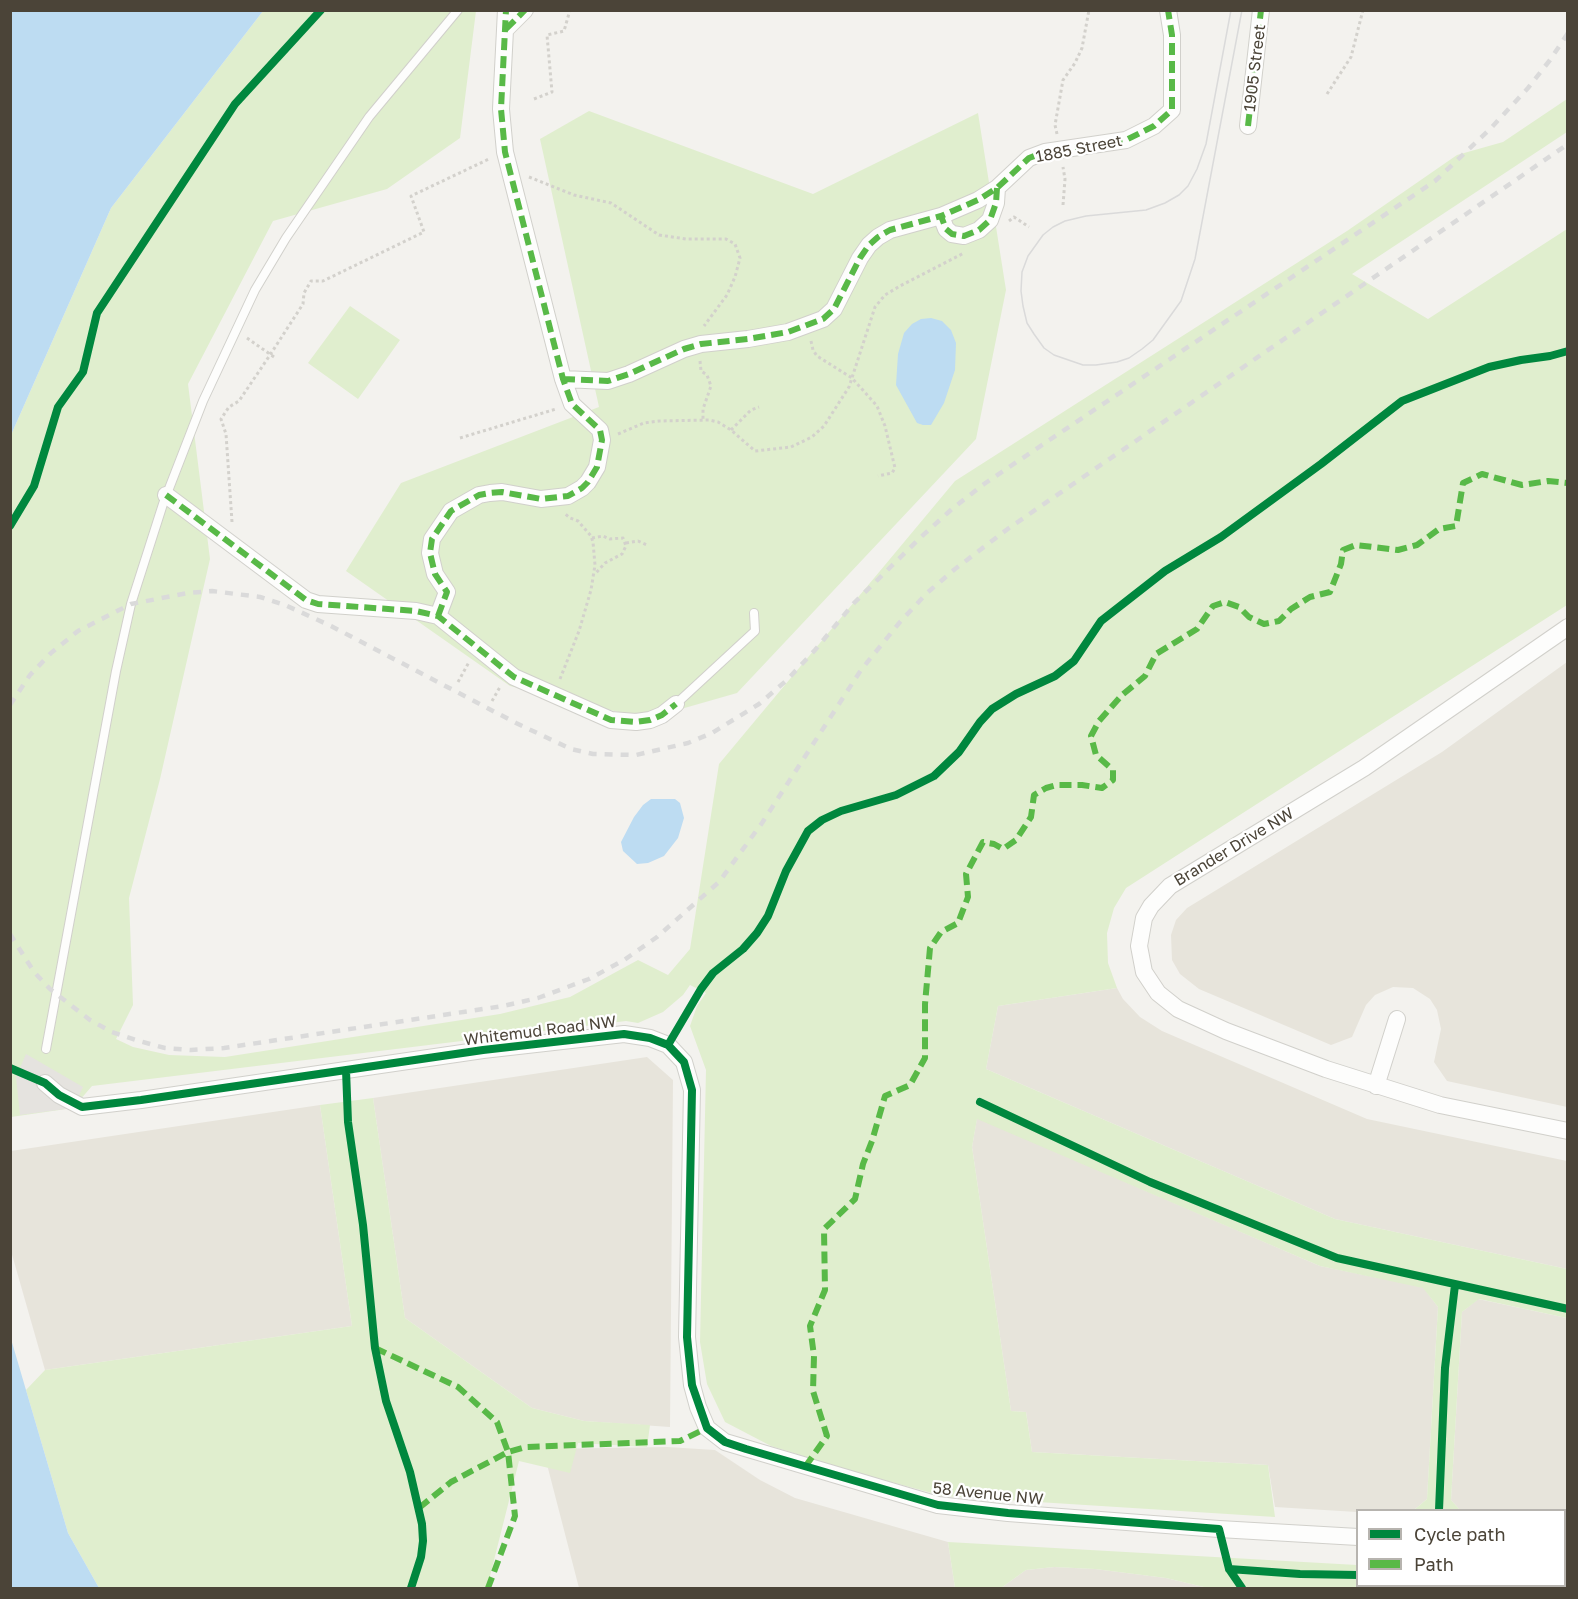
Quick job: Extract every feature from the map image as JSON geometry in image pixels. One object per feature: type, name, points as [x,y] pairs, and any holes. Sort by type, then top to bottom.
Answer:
[{"type":"street","points":[[438,616],[447,592],[435,574],[430,554],[432,539],[451,511],[479,495],[490,493],[502,492],[541,499],[568,496],[588,482],[597,466],[602,440],[600,430],[572,404],[563,379],[505,152],[501,109],[506,10]]},
{"type":"street","points":[[506,29],[525,10]]},
{"type":"street","name":"1885 Street","points":[[823,319],[834,309],[860,258],[878,237],[890,230],[941,216],[978,200],[997,188],[1029,158],[1060,149],[1126,140],[1154,126],[1172,110],[1172,35],[1168,10]]},
{"type":"street","name":"1905 Street","points":[[1248,126],[1262,10]]},
{"type":"street","points":[[941,216],[946,229],[952,234],[964,236],[979,230],[990,220],[996,202],[997,188]]},
{"type":"street","points":[[563,379],[608,381],[701,344],[778,334],[823,319]]},
{"type":"street","points":[[166,495],[306,600],[416,611],[438,616],[514,677],[611,720],[624,722],[650,720],[662,715],[676,704]]},
{"type":"street","name":"Brander Drive NW","points":[[1568,627],[1364,768],[1170,886],[1155,900],[1144,918],[1139,946],[1141,960],[1150,983],[1167,1002],[1276,1051],[1376,1086],[1440,1105],[1568,1131]]},
{"type":"street","points":[[1376,1086],[1397,1019]]},
{"type":"street","name":"Whitemud Road NW","points":[[45,1083],[59,1095],[82,1107],[483,1050],[624,1034],[650,1038],[668,1045],[684,1062],[692,1090],[687,1337],[692,1385],[707,1428],[725,1442]]},
{"type":"street","name":"58 Avenue NW","points":[[725,1442],[938,1505],[1008,1513],[1356,1537]]},
{"type":"lane","points":[[46,1049],[118,660],[131,604],[166,495],[236,330],[255,290],[286,238],[363,125],[458,10]]},
{"type":"lane","points":[[676,704],[755,631],[754,613]]},
{"type":"path","points":[[534,99],[552,92],[547,35],[564,31],[570,10]]},
{"type":"path","points":[[1062,204],[1065,179],[1055,125],[1063,80],[1082,48],[1089,10]]},
{"type":"path","points":[[1327,94],[1351,57],[1363,10]]},
{"type":"path","points":[[233,527],[226,434],[221,419],[229,407],[239,401],[272,356],[303,304],[304,293],[311,281],[323,281],[424,232],[411,196],[505,152]]},
{"type":"path","points":[[509,169],[574,195],[611,203],[660,235],[686,239],[726,239],[735,244],[740,258],[735,277],[727,295],[704,326],[700,336],[699,367],[710,379],[711,386],[703,409],[703,420]]},
{"type":"path","points":[[1005,224],[1014,217],[1029,227]]},
{"type":"path","points":[[602,440],[644,423],[673,420],[718,422],[755,451],[780,449],[812,437],[824,426],[849,387],[875,307],[885,295],[968,251]]},
{"type":"path","points":[[823,319],[814,330],[810,340],[813,350],[822,360],[852,378],[877,406],[885,426],[895,468],[892,473],[878,476]]},
{"type":"path","points":[[236,330],[272,356]]},
{"type":"path","points":[[460,438],[572,404]]},
{"type":"path","points":[[731,430],[751,410],[759,406]]},
{"type":"path","points":[[553,694],[579,631],[593,575],[595,552],[592,538],[578,521],[570,518],[564,512],[558,498]]},
{"type":"path","points":[[592,538],[603,536],[610,539],[623,538],[626,543],[622,554],[605,563],[593,575]]},
{"type":"path","points":[[626,543],[638,542],[647,545]]},
{"type":"path","points":[[458,682],[465,669]]},
{"type":"path","points":[[492,701],[500,686]]},
{"type":"shaded area","points":[[1567,662],[1567,1107],[1447,1081],[1434,1062],[1441,1029],[1437,1010],[1430,999],[1413,988],[1393,987],[1375,995],[1366,1005],[1352,1037],[1331,1045],[1199,989],[1180,974],[1172,960],[1171,935],[1176,920],[1187,908],[1442,752]]},
{"type":"shaded area","points":[[1117,988],[1123,999],[1140,1017],[1162,1031],[1367,1119],[1567,1161],[1567,1269],[1335,1219],[986,1069],[998,1006]]},
{"type":"shaded area","points":[[26,1054],[83,1087],[73,1108],[20,1115],[16,1077]]},
{"type":"shaded area","points":[[647,1057],[673,1080],[670,1427],[584,1421],[532,1408],[405,1318],[373,1098]]},
{"type":"shaded area","points":[[320,1105],[352,1326],[45,1370],[11,1251],[11,1151]]},
{"type":"shaded area","points":[[977,1118],[1320,1266],[1423,1287],[1438,1307],[1427,1499],[1415,1509],[1356,1509],[1356,1512],[1275,1507],[1268,1465],[1032,1452],[1026,1412],[1011,1411],[972,1147]]},
{"type":"shaded area","points":[[1478,1299],[1567,1318],[1567,1523],[1566,1509],[1459,1509],[1451,1500],[1462,1312]]},
{"type":"shaded area","points":[[667,1447],[715,1450],[760,1480],[795,1498],[948,1542],[955,1588],[579,1588],[543,1449]]},
{"type":"shaded area","points":[[1054,1567],[1095,1569],[1166,1578],[1208,1588],[1001,1588],[1026,1570]]},
{"type":"green space","points":[[263,11],[476,11],[460,138],[387,189],[273,221],[188,384],[210,559],[160,779],[129,898],[133,1005],[116,1039],[133,1047],[169,1055],[225,1057],[500,1014],[570,997],[638,960],[668,975],[690,949],[719,764],[955,481],[1347,231],[1457,155],[1503,142],[1567,99],[1567,132],[1352,274],[1428,319],[1567,229],[1567,605],[1126,888],[1114,908],[1107,933],[1108,963],[1117,988],[998,1006],[986,1069],[1335,1219],[1567,1269],[1567,1318],[1479,1299],[1462,1312],[1451,1500],[1459,1509],[1415,1509],[1427,1499],[1438,1307],[1423,1288],[1320,1266],[977,1119],[972,1147],[1011,1411],[1026,1412],[1032,1452],[1268,1465],[1275,1517],[943,1496],[771,1446],[725,1422],[707,1384],[700,1342],[706,1070],[690,1026],[697,1006],[706,993],[690,985],[683,995],[663,1012],[638,1023],[626,1021],[92,1086],[73,1108],[11,1117],[11,435],[111,208]]},
{"type":"green space","points":[[589,111],[813,194],[978,113],[1006,290],[976,439],[737,693],[681,709],[631,715],[510,686],[346,571],[401,483],[599,407],[540,139]]},
{"type":"green space","points":[[350,306],[400,340],[358,399],[308,363]]},
{"type":"green space","points":[[373,1098],[405,1318],[532,1408],[584,1421],[650,1425],[647,1447],[578,1443],[570,1473],[519,1461],[487,1588],[99,1588],[68,1533],[26,1390],[45,1370],[352,1326],[320,1105]]},
{"type":"green space","points":[[948,1542],[1356,1565],[1356,1587],[1566,1587],[1567,1577],[1567,1588],[1208,1588],[1166,1578],[1095,1569],[1054,1567],[1026,1570],[1001,1588],[955,1588]]},
{"type":"water","points":[[11,10],[263,11],[111,208],[11,435]]},
{"type":"water","points":[[931,318],[942,321],[951,330],[956,343],[955,370],[944,403],[931,425],[923,425],[917,423],[896,385],[898,354],[904,333],[912,324],[921,319]]},
{"type":"water","points":[[651,799],[675,799],[680,803],[684,818],[678,838],[664,856],[648,863],[637,864],[623,851],[621,842],[634,817]]},
{"type":"water","points":[[11,1339],[68,1533],[99,1588],[11,1588]]},
{"type":"tram line","points":[[1231,10],[1206,144],[1188,186],[1179,195],[1146,210],[1086,216],[1065,221],[1043,235],[1028,256],[1022,272],[1021,291],[1027,323],[1044,348],[1054,355],[1083,365],[1117,362],[1129,358],[1153,340],[1181,301],[1195,259],[1242,10]]},
{"type":"railway","points":[[10,705],[30,675],[51,653],[78,631],[131,604],[188,593],[212,591],[260,597],[285,605],[331,626],[516,723],[571,749],[593,754],[636,755],[688,743],[712,733],[759,704],[787,680],[854,603],[921,537],[984,484],[1435,181],[1491,128],[1528,88],[1568,33]]},
{"type":"railway","points":[[10,934],[34,972],[50,989],[90,1020],[112,1032],[165,1048],[191,1050],[224,1048],[503,1006],[538,998],[589,979],[624,960],[657,937],[719,882],[762,823],[861,670],[900,622],[927,593],[955,569],[1009,528],[1568,144]]},
{"type":"marked path","points":[[438,616],[447,592],[435,574],[430,553],[432,539],[451,511],[479,495],[490,493],[502,492],[541,499],[568,496],[588,482],[597,467],[602,440],[600,430],[572,404],[563,379],[505,152],[501,109],[506,10]]},
{"type":"marked path","points":[[506,29],[525,10]]},
{"type":"marked path","points":[[997,188],[996,203],[990,220],[979,230],[964,236],[952,234],[946,229],[941,216],[978,200],[997,188],[1029,158],[1045,152],[1126,140],[1154,126],[1172,110],[1172,35],[1168,10]]},
{"type":"marked path","points":[[1248,126],[1261,10]]},
{"type":"marked path","points":[[563,379],[608,381],[701,344],[788,332],[823,319],[834,309],[860,258],[878,237],[890,230],[941,216]]},
{"type":"marked path","points":[[805,1467],[827,1436],[813,1391],[814,1356],[810,1326],[825,1290],[824,1229],[855,1199],[863,1164],[885,1096],[910,1085],[925,1058],[925,1004],[930,948],[941,932],[958,923],[968,897],[966,874],[983,842],[1003,849],[1016,840],[1031,817],[1034,795],[1046,788],[1057,785],[1102,788],[1113,780],[1113,770],[1096,755],[1091,736],[1099,721],[1122,695],[1145,676],[1156,654],[1197,629],[1213,606],[1225,602],[1239,607],[1249,617],[1264,624],[1279,621],[1291,609],[1310,597],[1330,592],[1341,564],[1343,550],[1356,545],[1398,550],[1417,545],[1439,529],[1456,526],[1463,483],[1482,474],[1522,485],[1548,481],[1568,483]]},
{"type":"marked path","points":[[166,495],[306,600],[318,604],[416,611],[438,616],[514,677],[611,720],[636,722],[650,720],[662,715],[676,704]]},
{"type":"marked path","points":[[375,1348],[458,1387],[497,1422],[508,1452],[515,1516],[488,1588]]},
{"type":"marked path","points":[[419,1508],[451,1482],[508,1452],[526,1447],[680,1441],[707,1428]]},
{"type":"marked path","points":[[1508,1587],[1525,1588]]},
{"type":"cycle path","points":[[10,526],[34,486],[58,407],[83,372],[97,313],[235,104],[321,10]]},
{"type":"cycle path","points":[[668,1045],[713,973],[743,949],[757,933],[768,916],[786,871],[808,831],[822,820],[841,811],[896,795],[934,776],[959,752],[992,709],[1016,694],[1055,676],[1074,661],[1101,621],[1165,571],[1221,537],[1321,464],[1402,401],[1489,367],[1568,351]]},
{"type":"cycle path","points":[[10,1068],[45,1083],[59,1095],[82,1107],[483,1050],[624,1034],[650,1038],[668,1045],[684,1062],[692,1090],[687,1337],[692,1385],[707,1428],[725,1442],[938,1505],[1008,1513],[1219,1529],[1229,1569],[1242,1588]]},
{"type":"cycle path","points":[[346,1070],[348,1122],[363,1225],[375,1348],[386,1401],[410,1472],[422,1524],[421,1557],[411,1588]]},
{"type":"cycle path","points":[[980,1102],[1150,1182],[1337,1258],[1568,1309]]},
{"type":"cycle path","points":[[1439,1509],[1445,1368],[1455,1285]]},
{"type":"cycle path","points":[[1229,1569],[1356,1575]]}]
